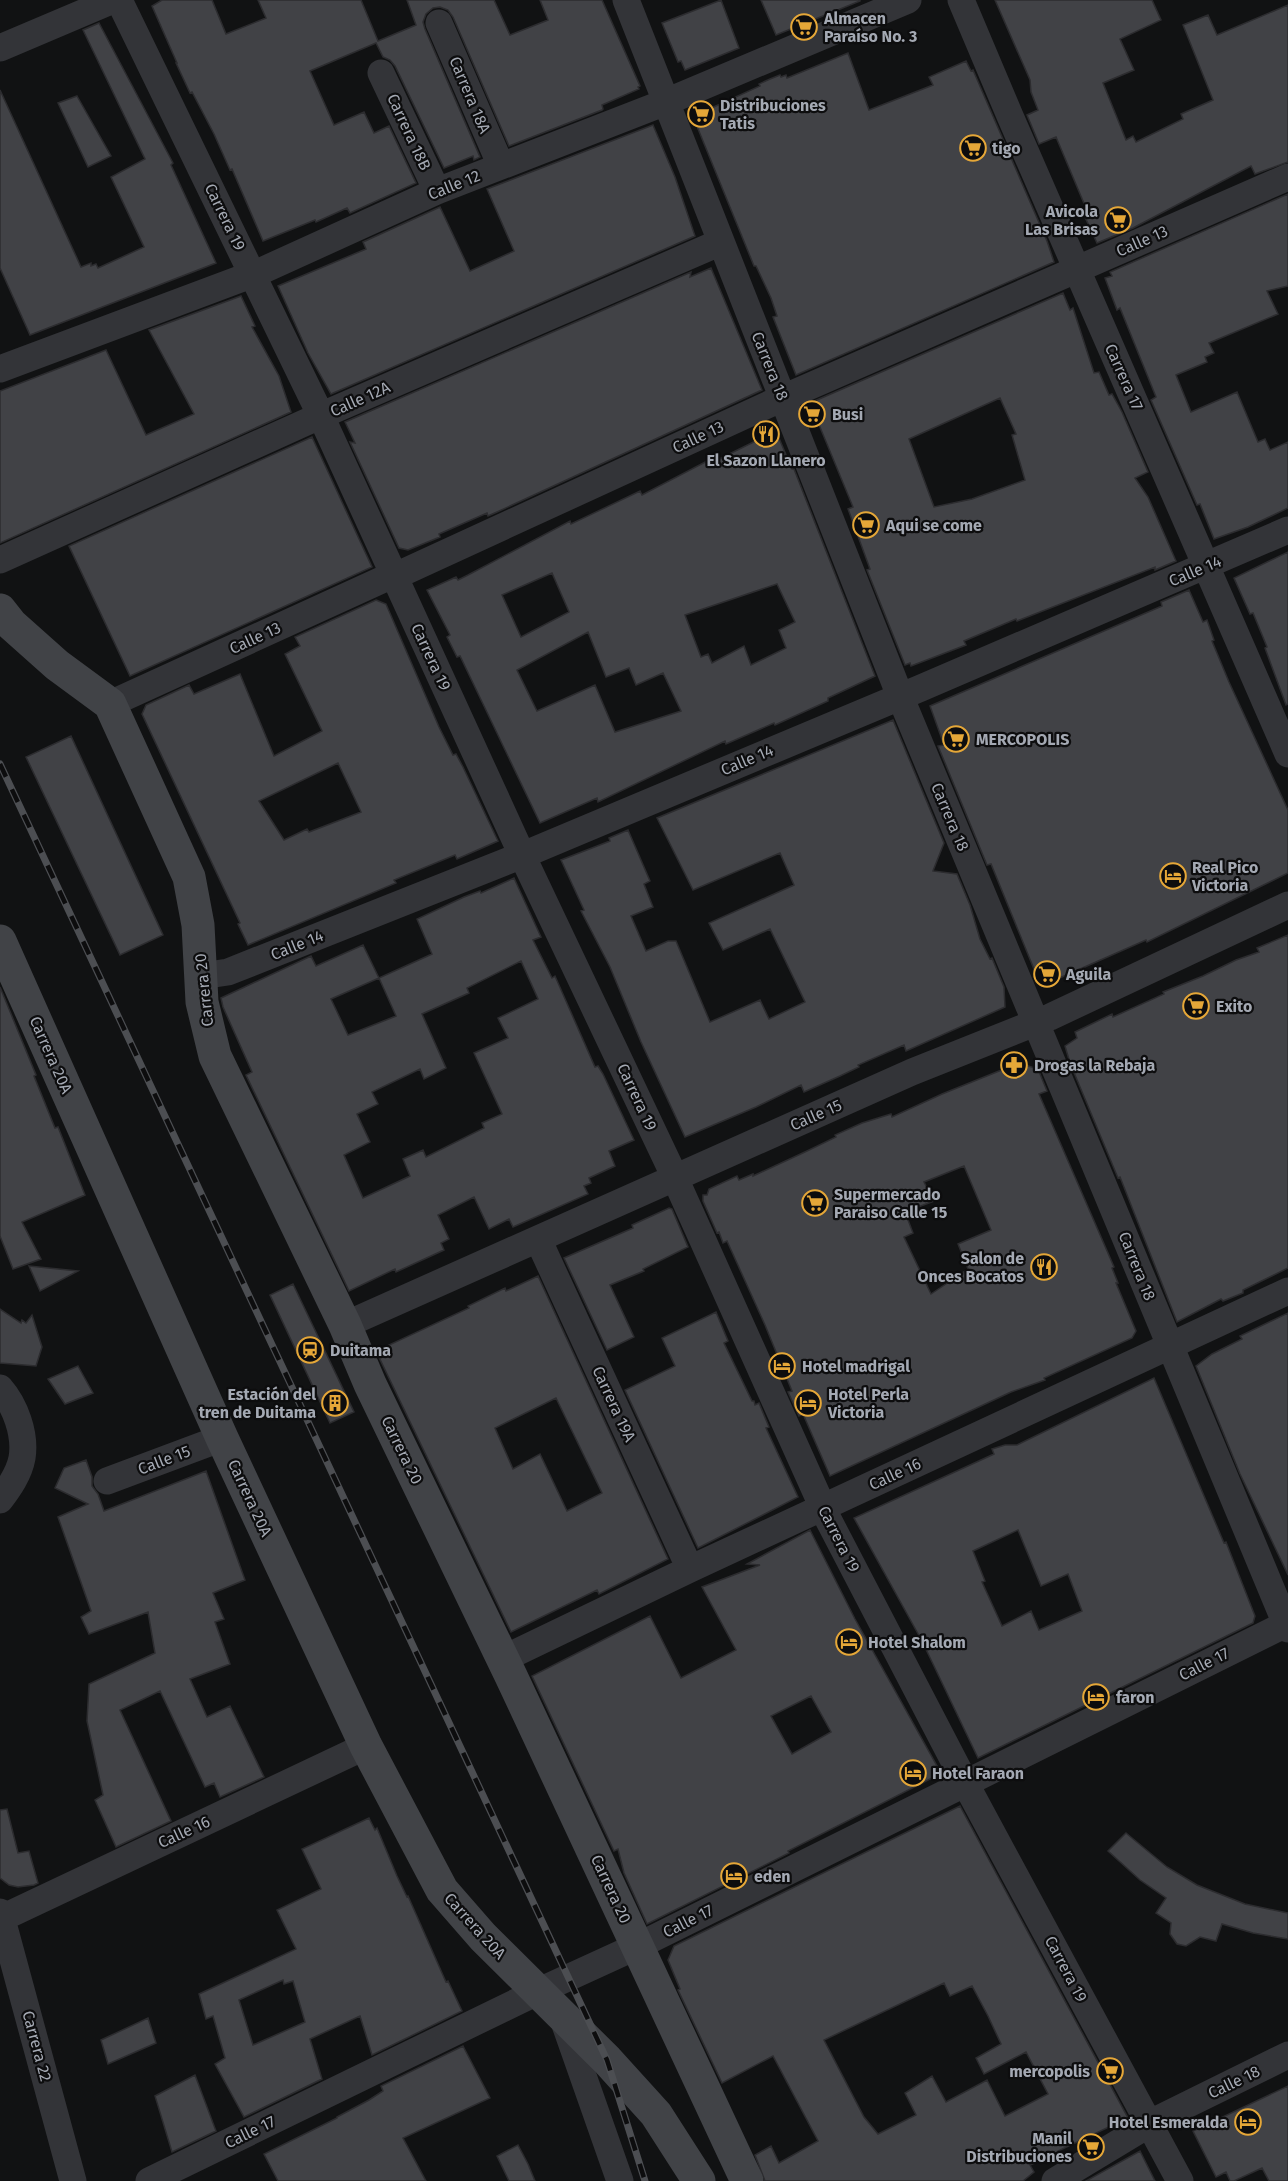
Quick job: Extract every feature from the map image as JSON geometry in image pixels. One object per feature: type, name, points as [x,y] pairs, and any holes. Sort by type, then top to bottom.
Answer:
[{"type":"street","points":[[0,48],[113,0]]},
{"type":"street","name":"Carrera 19","points":[[119,0],[321,416],[522,855],[675,1178],[823,1507],[965,1782],[1180,2181]]},
{"type":"street","name":"Carrera 18","points":[[626,0],[900,696],[1287,1625]]},
{"type":"street","name":"Calle 12","points":[[0,369],[252,274],[437,191],[666,102],[908,0]]},
{"type":"street","name":"Carrera 17","points":[[962,0],[1288,754]]},
{"type":"street","name":"Carrera 18A","points":[[439,23],[501,166]]},
{"type":"street","name":"Carrera 18B","points":[[381,73],[437,191]]},
{"type":"street","name":"Calle 13","points":[[110,704],[783,398],[1288,177]]},
{"type":"street","name":"Calle 12A","points":[[0,560],[321,416],[721,242]]},
{"type":"street","name":"Calle 14","points":[[214,974],[522,855],[1288,530]]},
{"type":"street","points":[[0,610],[11,624],[57,665],[110,704]]},
{"type":"street","name":"Carrera 20","points":[[110,704],[189,877],[198,925],[214,974],[205,1015],[215,1056],[503,1659],[747,2181]]},
{"type":"street","name":"Calle 15","points":[[345,1325],[912,1072],[1037,1022],[1288,905]]},
{"type":"street","name":"Carrera 20A","points":[[1,946],[222,1438],[366,1746],[442,1890],[483,1937],[607,2060],[656,2114],[699,2181]]},
{"type":"street","name":"Carrera 19A","points":[[538,1239],[690,1569]]},
{"type":"street","name":"Calle 16","points":[[503,1659],[690,1569],[1288,1291]]},
{"type":"street","points":[[0,1388],[11,1401],[22,1447],[22,1458],[11,1484],[0,1500]]},
{"type":"street","name":"Calle 15","points":[[107,1481],[222,1438]]},
{"type":"street","name":"Calle 17","points":[[149,2181],[537,1992],[638,1946],[965,1782],[1287,1625]]},
{"type":"street","name":"Calle 16","points":[[1,1915],[366,1746]]},
{"type":"street","name":"Carrera 22","points":[[1,1915],[73,2181]]},
{"type":"street","name":"Carrera 20A","points":[[562,2016],[620,2181]]},
{"type":"street","name":"Calle 18","points":[[1055,2181],[1148,2125],[1288,2055]]},
{"type":"street","points":[[656,2114],[673,2113],[688,2104],[696,2089],[698,2075]]},
{"type":"building","points":[[162,0],[212,0],[226,34],[266,18],[258,0],[361,0],[378,41],[416,25],[407,0],[494,0],[510,35],[548,20],[540,0],[602,0],[640,86],[639,89],[602,105],[602,110],[509,146],[453,17],[448,10],[440,7],[433,8],[426,14],[423,22],[425,29],[480,157],[474,160],[473,156],[444,168],[395,66],[383,57],[376,43],[310,71],[334,125],[364,112],[374,133],[389,126],[416,183],[350,213],[347,208],[263,241],[232,169],[230,170],[192,92],[190,93],[152,6]]},
{"type":"building","points":[[721,0],[739,48],[685,70],[681,61],[678,62],[662,23]]},
{"type":"building","points":[[761,0],[860,0],[860,1],[776,35]]},
{"type":"building","points":[[995,0],[1152,0],[1161,20],[1120,39],[1134,70],[1103,83],[1126,140],[1133,136],[1136,142],[1183,119],[1181,114],[1213,100],[1183,25],[1208,15],[1217,35],[1288,5],[1288,162],[1255,174],[1251,166],[1133,228],[1097,243],[1084,215],[1088,213],[1056,137],[1039,144],[1027,115],[1038,110],[1031,92],[1030,80]]},
{"type":"building","points":[[99,23],[173,163],[171,165],[216,263],[30,335],[0,268],[0,90],[81,267],[91,263],[91,266],[96,264],[98,268],[144,247],[111,177],[145,159],[83,30]]},
{"type":"building","points":[[848,53],[869,110],[933,85],[929,77],[966,61],[971,71],[973,70],[1054,262],[796,375],[773,317],[777,316],[771,298],[754,266],[694,119],[697,118],[696,115],[760,86],[759,84],[770,79],[780,75],[781,77],[786,75],[787,78]]},
{"type":"building","points":[[77,96],[111,156],[88,167],[58,103]]},
{"type":"building","points":[[653,125],[675,177],[695,236],[331,394],[308,353],[278,286],[366,249],[363,242],[440,207],[470,271],[514,251],[487,189]]},
{"type":"building","points":[[1288,194],[1288,286],[1267,291],[1278,314],[1209,343],[1214,353],[1205,357],[1207,362],[1176,375],[1191,412],[1237,392],[1258,442],[1265,439],[1270,450],[1288,442],[1288,508],[1248,527],[1214,539],[1151,400],[1156,397],[1120,308],[1117,310],[1105,278],[1112,276],[1110,272]]},
{"type":"building","points":[[711,268],[762,390],[497,512],[488,516],[487,513],[439,534],[440,537],[408,550],[399,548],[350,442],[355,443],[345,422],[691,272],[690,277]]},
{"type":"building","points":[[1063,293],[1070,310],[1073,308],[1094,373],[1099,372],[1109,395],[1112,394],[1122,412],[1148,472],[1135,478],[1148,497],[1176,561],[1155,570],[1155,567],[1017,621],[1016,619],[964,641],[966,645],[911,666],[910,663],[905,665],[867,570],[870,569],[848,509],[853,507],[810,403]],"holes":[[[1000,398],[1016,434],[1012,435],[1025,480],[972,499],[934,507],[909,439]]]},
{"type":"building","points":[[241,296],[255,326],[252,327],[279,376],[291,412],[0,543],[0,391],[106,350],[146,435],[194,414],[149,330]]},
{"type":"building","points":[[776,431],[792,469],[794,469],[875,676],[775,725],[774,723],[726,744],[725,741],[598,802],[597,798],[540,823],[460,656],[457,657],[447,637],[450,635],[427,590],[456,577],[458,580],[570,521],[571,524],[640,491],[642,495],[711,459],[713,462]],"holes":[[[552,573],[569,612],[521,637],[502,595]],[[777,584],[795,622],[779,630],[786,648],[751,665],[744,646],[712,663],[708,654],[701,657],[685,615]],[[588,632],[606,677],[629,668],[636,685],[663,673],[681,711],[615,732],[595,685],[537,711],[517,670]]]},
{"type":"building","points":[[312,437],[372,567],[130,676],[69,546]]},
{"type":"building","points":[[1288,552],[1288,704],[1286,705],[1265,648],[1267,647],[1253,613],[1250,614],[1234,578]]},
{"type":"building","points":[[1189,590],[1203,622],[1207,620],[1214,640],[1212,641],[1229,682],[1288,810],[1288,873],[1147,942],[1146,940],[1055,980],[1043,982],[1039,973],[1036,974],[991,864],[987,865],[938,746],[944,745],[930,706],[1162,606],[1161,602]]},
{"type":"building","points":[[376,600],[386,604],[439,727],[453,755],[456,754],[463,767],[498,841],[457,859],[455,855],[394,880],[396,883],[248,945],[238,924],[240,923],[142,714],[146,705],[189,685],[194,694],[240,674],[274,756],[322,731],[285,654],[300,646],[295,637]],"holes":[[[338,763],[361,812],[309,832],[307,829],[284,840],[259,801]]]},
{"type":"building","points":[[893,720],[944,843],[933,871],[957,874],[970,905],[980,939],[990,959],[992,958],[1004,987],[1005,1007],[906,1051],[904,1045],[804,1092],[801,1085],[685,1137],[641,1042],[610,967],[581,911],[584,910],[561,860],[610,841],[609,838],[628,830],[650,881],[644,884],[653,907],[631,916],[646,951],[668,941],[676,941],[710,1022],[760,1000],[769,1019],[805,1002],[770,929],[723,950],[709,923],[794,885],[780,853],[693,890],[657,818]]},
{"type":"building","points":[[71,736],[163,935],[120,955],[26,757]]},
{"type":"building","points":[[514,878],[541,937],[533,940],[552,978],[555,976],[595,1067],[598,1066],[603,1074],[634,1140],[609,1151],[615,1166],[589,1178],[591,1183],[584,1186],[588,1194],[513,1227],[509,1219],[489,1229],[474,1197],[438,1215],[449,1239],[441,1243],[444,1250],[396,1272],[395,1269],[349,1291],[246,1075],[252,1072],[221,998],[311,956],[316,966],[363,945],[379,978],[432,954],[417,919],[464,897],[480,891],[481,893]],"holes":[[[521,961],[538,999],[498,1018],[508,1038],[474,1053],[502,1114],[482,1123],[484,1128],[426,1157],[423,1150],[403,1159],[410,1176],[363,1198],[344,1155],[370,1142],[357,1114],[378,1104],[372,1092],[420,1069],[424,1079],[446,1068],[422,1014],[469,993],[467,988]],[[379,978],[396,1016],[348,1035],[331,999]]]},
{"type":"building","points":[[1288,935],[1288,1268],[1243,1290],[1243,1293],[1223,1301],[1221,1299],[1177,1322],[1065,1046],[1077,1038],[1075,1032],[1112,1014],[1113,1017],[1236,960],[1259,952],[1257,948]]},
{"type":"building","points":[[0,987],[55,1128],[58,1127],[85,1195],[22,1222],[41,1259],[13,1269],[0,1236]]},
{"type":"building","points":[[1019,1063],[1038,1069],[1047,1091],[1039,1094],[1114,1267],[1112,1268],[1118,1283],[1116,1283],[1136,1331],[1132,1338],[1044,1378],[1045,1380],[1011,1392],[830,1476],[803,1414],[799,1416],[788,1392],[792,1391],[765,1325],[727,1241],[723,1243],[719,1232],[717,1233],[703,1201],[703,1195],[707,1195],[709,1189],[737,1176],[739,1180],[753,1174],[753,1176],[862,1123],[891,1114],[892,1117]],"holes":[[[964,1166],[991,1230],[958,1244],[968,1269],[931,1294],[904,1237],[913,1233],[905,1212],[934,1201],[924,1182]]]},
{"type":"building","points":[[669,1208],[672,1209],[688,1247],[643,1269],[644,1271],[610,1285],[634,1337],[607,1350],[564,1258],[633,1228],[632,1225]]},
{"type":"building","points":[[29,1266],[78,1271],[40,1291]]},
{"type":"building","points":[[538,1276],[668,1559],[599,1594],[597,1590],[511,1632],[376,1351],[469,1308],[468,1306],[505,1288],[506,1291]],"holes":[[[556,1398],[602,1493],[567,1511],[540,1454],[513,1469],[495,1428]]]},
{"type":"building","points":[[293,1284],[354,1412],[330,1423],[270,1295]]},
{"type":"building","points":[[0,1309],[21,1323],[22,1320],[26,1323],[32,1315],[42,1347],[36,1366],[0,1363]]},
{"type":"building","points":[[716,1312],[728,1341],[724,1343],[752,1401],[755,1405],[759,1403],[769,1427],[766,1428],[798,1497],[698,1548],[625,1390],[675,1366],[662,1338]]},
{"type":"building","points":[[1288,1313],[1288,1575],[1240,1474],[1196,1366],[1212,1354],[1242,1339],[1240,1336]]},
{"type":"building","points":[[78,1366],[93,1393],[65,1404],[48,1379]]},
{"type":"building","points":[[1154,1378],[1224,1543],[1226,1542],[1255,1616],[1253,1623],[978,1758],[922,1641],[854,1518],[994,1454],[992,1449],[1005,1445],[1017,1445]],"holes":[[[1018,1530],[1041,1586],[1068,1574],[1082,1611],[1039,1630],[1031,1611],[1002,1626],[982,1582],[985,1581],[973,1551]]]},
{"type":"building","points":[[86,1460],[92,1477],[92,1486],[98,1494],[104,1511],[206,1471],[245,1580],[213,1593],[224,1619],[215,1622],[230,1664],[190,1679],[207,1717],[230,1706],[264,1777],[220,1797],[214,1783],[205,1787],[160,1691],[120,1710],[171,1821],[116,1847],[95,1800],[103,1795],[87,1721],[89,1684],[155,1653],[148,1612],[89,1634],[81,1617],[91,1611],[58,1517],[88,1504],[55,1488],[64,1468]]},
{"type":"building","points":[[810,1530],[855,1619],[937,1766],[936,1776],[647,1924],[624,1873],[618,1849],[614,1851],[532,1676],[650,1616],[681,1678],[736,1650],[702,1587],[760,1565],[747,1564]],"holes":[[[811,1696],[831,1732],[792,1754],[771,1716]]]},
{"type":"building","points":[[960,1806],[1128,2118],[1058,2151],[1054,2156],[1030,2165],[1034,2172],[1023,2181],[765,2181],[755,2155],[771,2146],[779,2163],[818,2141],[773,2056],[722,2083],[678,1990],[680,1989],[668,1960],[674,1946]],"holes":[[[944,1983],[950,1996],[972,1986],[1001,2044],[976,2058],[984,2074],[1026,2052],[1048,2094],[1005,2116],[987,2080],[946,2102],[932,2076],[905,2093],[916,2115],[878,2134],[864,2117],[824,2040]]]},
{"type":"building","points":[[7,1809],[18,1853],[29,1851],[38,1883],[34,1885],[18,1887],[9,1885],[0,1878],[0,1810]]},
{"type":"building","points":[[369,1818],[375,1830],[377,1828],[446,1982],[448,1981],[462,2011],[372,2055],[360,2016],[310,2039],[322,2079],[244,2117],[215,2064],[225,2058],[213,2016],[206,2019],[199,1994],[296,1949],[277,1910],[321,1889],[302,1849]],"holes":[[[283,1980],[284,1984],[293,1981],[305,2022],[253,2045],[239,2000]]]},
{"type":"building","points":[[1126,1833],[1167,1867],[1197,1885],[1245,1904],[1288,1913],[1288,1939],[1253,1933],[1222,1924],[1216,1941],[1200,1937],[1186,1946],[1177,1944],[1170,1934],[1171,1923],[1156,1913],[1166,1898],[1140,1880],[1108,1851]]},
{"type":"building","points":[[148,2018],[156,2043],[108,2064],[101,2040]]},
{"type":"building","points":[[463,2046],[490,2098],[403,2138],[426,2181],[278,2181],[264,2154],[369,2100],[383,2091],[381,2086]]},
{"type":"building","points":[[195,2075],[216,2131],[172,2152],[155,2096]]},
{"type":"building","points":[[1288,2086],[1288,2181],[1269,2181],[1262,2168],[1234,2181],[1230,2181],[1226,2172],[1216,2177],[1193,2131]]},
{"type":"building","points":[[518,2145],[535,2181],[509,2181],[497,2156]]},
{"type":"building","points":[[1140,2151],[1155,2181],[1086,2181]]},
{"type":"railway","points":[[0,764],[607,2060],[645,2181]]},
{"type":"place","name":"Almacen Paraíso No. 3","points":[[804,27]]},
{"type":"place","name":"Distribuciones Tatis","points":[[701,114]]},
{"type":"place","name":"tigo","points":[[973,148]]},
{"type":"place","name":"Avicola Las Brisas","points":[[1118,220]]},
{"type":"place","name":"Busi","points":[[812,414]]},
{"type":"place","name":"El Sazon Llanero","points":[[766,434]]},
{"type":"place","name":"Aqui se come","points":[[866,525]]},
{"type":"place","name":"MERCOPOLIS","points":[[956,739]]},
{"type":"place","name":"Real Pico Victoria","points":[[1173,876]]},
{"type":"place","name":"Aguila","points":[[1047,974]]},
{"type":"place","name":"Exito","points":[[1196,1006]]},
{"type":"place","name":"Drogas la Rebaja","points":[[1014,1065]]},
{"type":"place","name":"Supermercado Paraiso Calle 15","points":[[815,1203]]},
{"type":"place","name":"Salon de Onces Bocatos","points":[[1044,1267]]},
{"type":"place","name":"Duitama","points":[[310,1350]]},
{"type":"place","name":"Hotel madrigal","points":[[782,1366]]},
{"type":"place","name":"Estación del tren de Duitama","points":[[335,1403]]},
{"type":"place","name":"Hotel Perla Victoria","points":[[808,1403]]},
{"type":"place","name":"Hotel Shalom","points":[[849,1642]]},
{"type":"place","name":"faron","points":[[1096,1697]]},
{"type":"place","name":"Hotel Faraon","points":[[913,1773]]},
{"type":"place","name":"eden","points":[[734,1876]]},
{"type":"place","name":"mercopolis","points":[[1110,2071]]},
{"type":"place","name":"Hotel Esmeralda","points":[[1248,2122]]},
{"type":"place","name":"Manil Distribuciones","points":[[1091,2147]]}]
